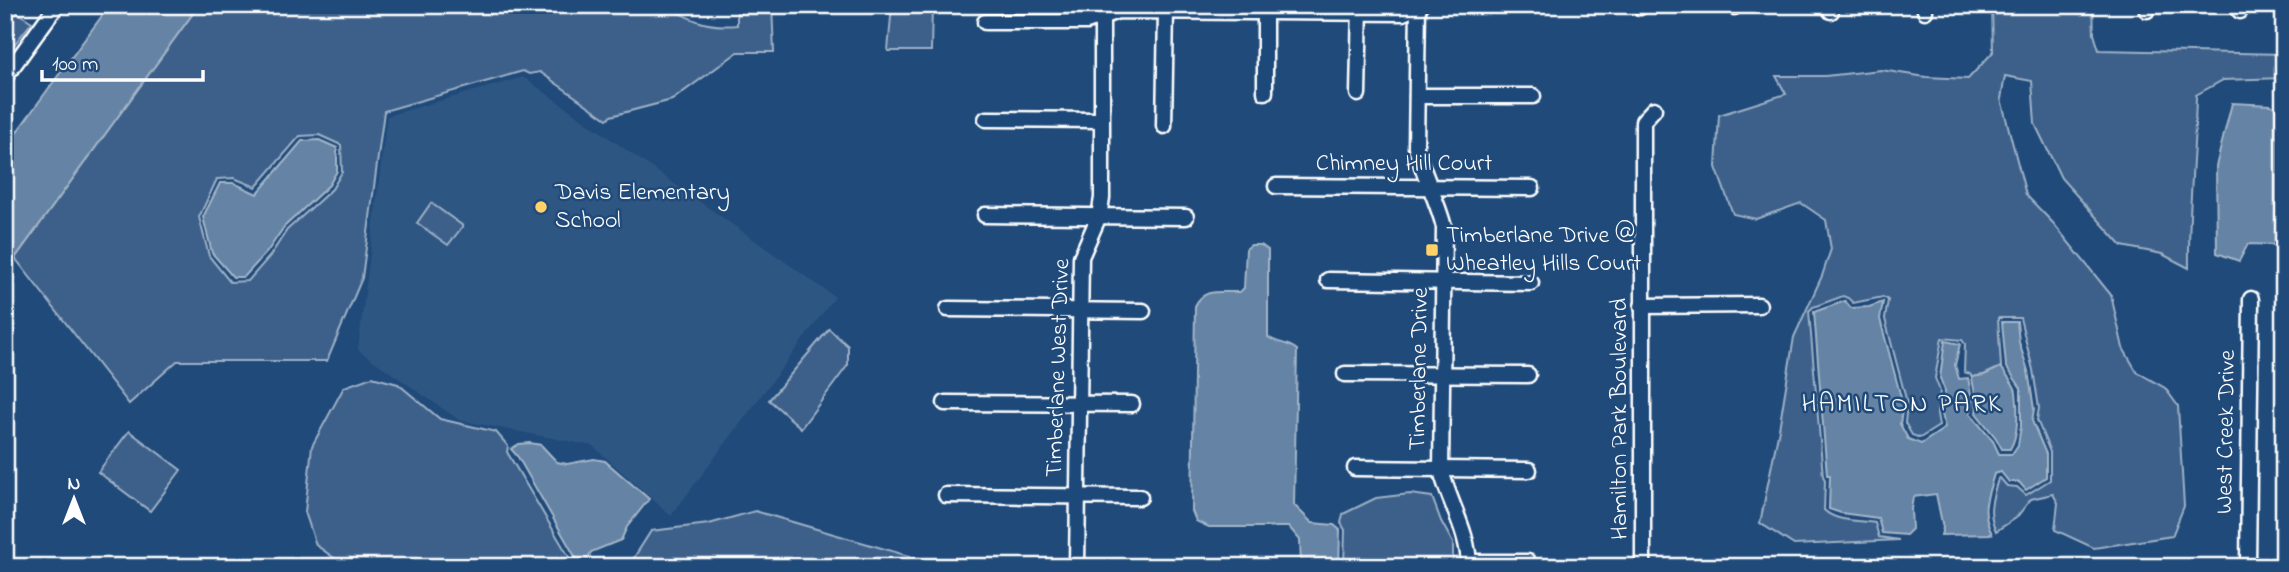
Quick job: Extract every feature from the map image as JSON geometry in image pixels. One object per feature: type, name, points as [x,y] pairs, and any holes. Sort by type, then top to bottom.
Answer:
[{"type":"street","points":[[5,77],[57,5]]},
{"type":"street","points":[[985,22],[1087,22],[1102,11],[1162,9],[1265,12],[1360,9],[1403,13],[1419,6]]},
{"type":"street","name":"Timberlane Drive","points":[[1419,6],[1416,147],[1421,168],[1444,227],[1441,470],[1447,493],[1464,533],[1469,565]]},
{"type":"street","points":[[1162,9],[1164,125]]},
{"type":"street","points":[[1357,94],[1360,9]]},
{"type":"street","name":"Timberlane West Drive","points":[[1077,567],[1081,257],[1099,216],[1102,198],[1102,11]]},
{"type":"street","points":[[1265,12],[1265,92]]},
{"type":"street","points":[[1417,96],[1533,96]]},
{"type":"street","name":"Hamilton Park Boulevard","points":[[1643,567],[1643,121],[1654,108]]},
{"type":"street","points":[[986,119],[1101,120]]},
{"type":"street","name":"Chimney Hill Court","points":[[1276,186],[1532,188]]},
{"type":"street","points":[[985,215],[1185,217]]},
{"type":"street","points":[[1328,280],[1531,282]]},
{"type":"street","name":"West Creek Drive","points":[[2248,567],[2251,299]]},
{"type":"street","points":[[1642,306],[1759,304]]},
{"type":"street","points":[[948,309],[1143,311]]},
{"type":"street","points":[[1346,374],[1528,374]]},
{"type":"street","points":[[946,403],[1132,404]]},
{"type":"street","points":[[1355,468],[1529,470]]},
{"type":"street","points":[[946,495],[1140,497]]},
{"type":"street","points":[[1469,565],[1528,562]]},
{"type":"shaded area","points":[[5,5],[32,22],[5,56]]},
{"type":"shaded area","points":[[110,5],[199,5],[5,272],[5,148]]},
{"type":"shaded area","points":[[199,5],[664,5],[699,22],[726,26],[737,25],[737,5],[772,5],[774,52],[738,52],[672,100],[607,119],[540,72],[529,74],[523,71],[384,111],[362,278],[327,361],[177,361],[129,404],[15,258]],"holes":[[[319,135],[341,145],[342,172],[332,189],[287,230],[270,256],[248,281],[230,282],[209,256],[199,217],[217,179],[234,178],[256,187],[300,136]]]},
{"type":"shaded area","points":[[892,5],[932,5],[931,51],[888,51]]},
{"type":"shaded area","points":[[1992,5],[2093,5],[2094,34],[2099,50],[2284,54],[2284,78],[2223,80],[2196,95],[2189,268],[2162,254],[2122,246],[2061,178],[2035,124],[2032,81],[2005,76],[2001,99],[2026,195],[2053,223],[2111,295],[2123,348],[2137,372],[2165,388],[2178,406],[2184,506],[2172,536],[2094,548],[2055,530],[2058,503],[2053,494],[2031,499],[2016,518],[1996,531],[1991,511],[1998,479],[2007,486],[2017,487],[2026,495],[2050,480],[2050,452],[2037,420],[2039,408],[2033,370],[2020,318],[1998,318],[2001,367],[1984,375],[1972,377],[1964,372],[1965,344],[1962,340],[1942,338],[1935,378],[1940,391],[1937,414],[1939,426],[1920,438],[1912,435],[1905,423],[1907,403],[1885,319],[1888,300],[1883,297],[1853,303],[1843,296],[1809,311],[1825,480],[1824,510],[1841,519],[1875,523],[1879,537],[1899,540],[1794,545],[1760,523],[1794,337],[1822,276],[1831,249],[1826,220],[1801,203],[1756,219],[1733,214],[1716,167],[1719,115],[1786,94],[1776,76],[1825,76],[1881,70],[1926,77],[1968,79],[1993,52]]},
{"type":"shaded area","name":"Davis Elementary School","points":[[523,77],[835,297],[671,516],[593,446],[459,420],[358,350],[387,116]]},
{"type":"shaded area","points":[[2232,103],[2271,105],[2284,114],[2284,245],[2248,244],[2239,261],[2217,253],[2216,166]]},
{"type":"shaded area","points":[[319,140],[337,148],[337,171],[329,185],[284,227],[267,252],[244,277],[233,277],[212,253],[203,217],[220,183],[234,183],[257,194],[302,141]]},
{"type":"shaded area","points":[[431,203],[463,226],[448,245],[417,223]]},
{"type":"shaded area","points":[[1251,245],[1261,245],[1268,250],[1268,337],[1297,350],[1294,505],[1312,523],[1334,525],[1340,530],[1339,567],[1301,567],[1300,540],[1289,527],[1209,527],[1196,521],[1192,511],[1195,306],[1208,293],[1240,292],[1244,288],[1246,249]]},
{"type":"shaded area","points":[[1845,301],[1851,308],[1869,307],[1883,302],[1880,319],[1903,405],[1900,424],[1908,439],[1921,444],[1945,428],[1942,414],[1945,391],[1940,378],[1945,341],[1960,344],[1955,365],[1959,379],[1968,378],[1973,405],[1970,414],[1993,441],[1999,454],[2012,454],[2018,445],[2021,426],[2021,388],[2006,366],[2002,322],[2017,322],[2034,409],[2032,421],[2046,454],[2046,477],[2026,490],[2019,482],[2009,482],[2001,472],[1994,474],[1986,511],[1992,534],[1941,535],[1943,528],[1936,494],[1913,497],[1912,529],[1906,535],[1882,533],[1878,518],[1829,509],[1830,475],[1827,475],[1814,312]]},
{"type":"shaded area","points":[[829,329],[848,346],[848,365],[801,428],[769,400]]},
{"type":"shaded area","points":[[2001,367],[2016,392],[2016,429],[2010,449],[2002,449],[1976,413],[1972,377]]},
{"type":"shaded area","points":[[372,377],[398,384],[440,419],[496,432],[508,446],[507,452],[575,567],[347,567],[316,545],[305,512],[312,446],[344,387]]},
{"type":"shaded area","points":[[129,431],[181,470],[150,511],[98,472]]},
{"type":"shaded area","points":[[519,444],[541,445],[557,462],[567,464],[594,459],[605,461],[649,499],[627,527],[621,540],[591,552],[584,567],[581,567],[511,449]]},
{"type":"shaded area","points":[[1410,494],[1432,497],[1453,543],[1453,567],[1344,567],[1345,530],[1341,523],[1343,514],[1376,498]]},
{"type":"shaded area","points":[[755,511],[926,561],[926,567],[628,567],[651,531],[709,524]]},
{"type":"place","name":"Davis Elementary School","points":[[541,207]]},
{"type":"place","name":"Timberlane Drive @ Wheatley Hills Court","points":[[1432,250]]},
{"type":"district","name":"HAMILTON PARK","points":[[1902,405]]}]
